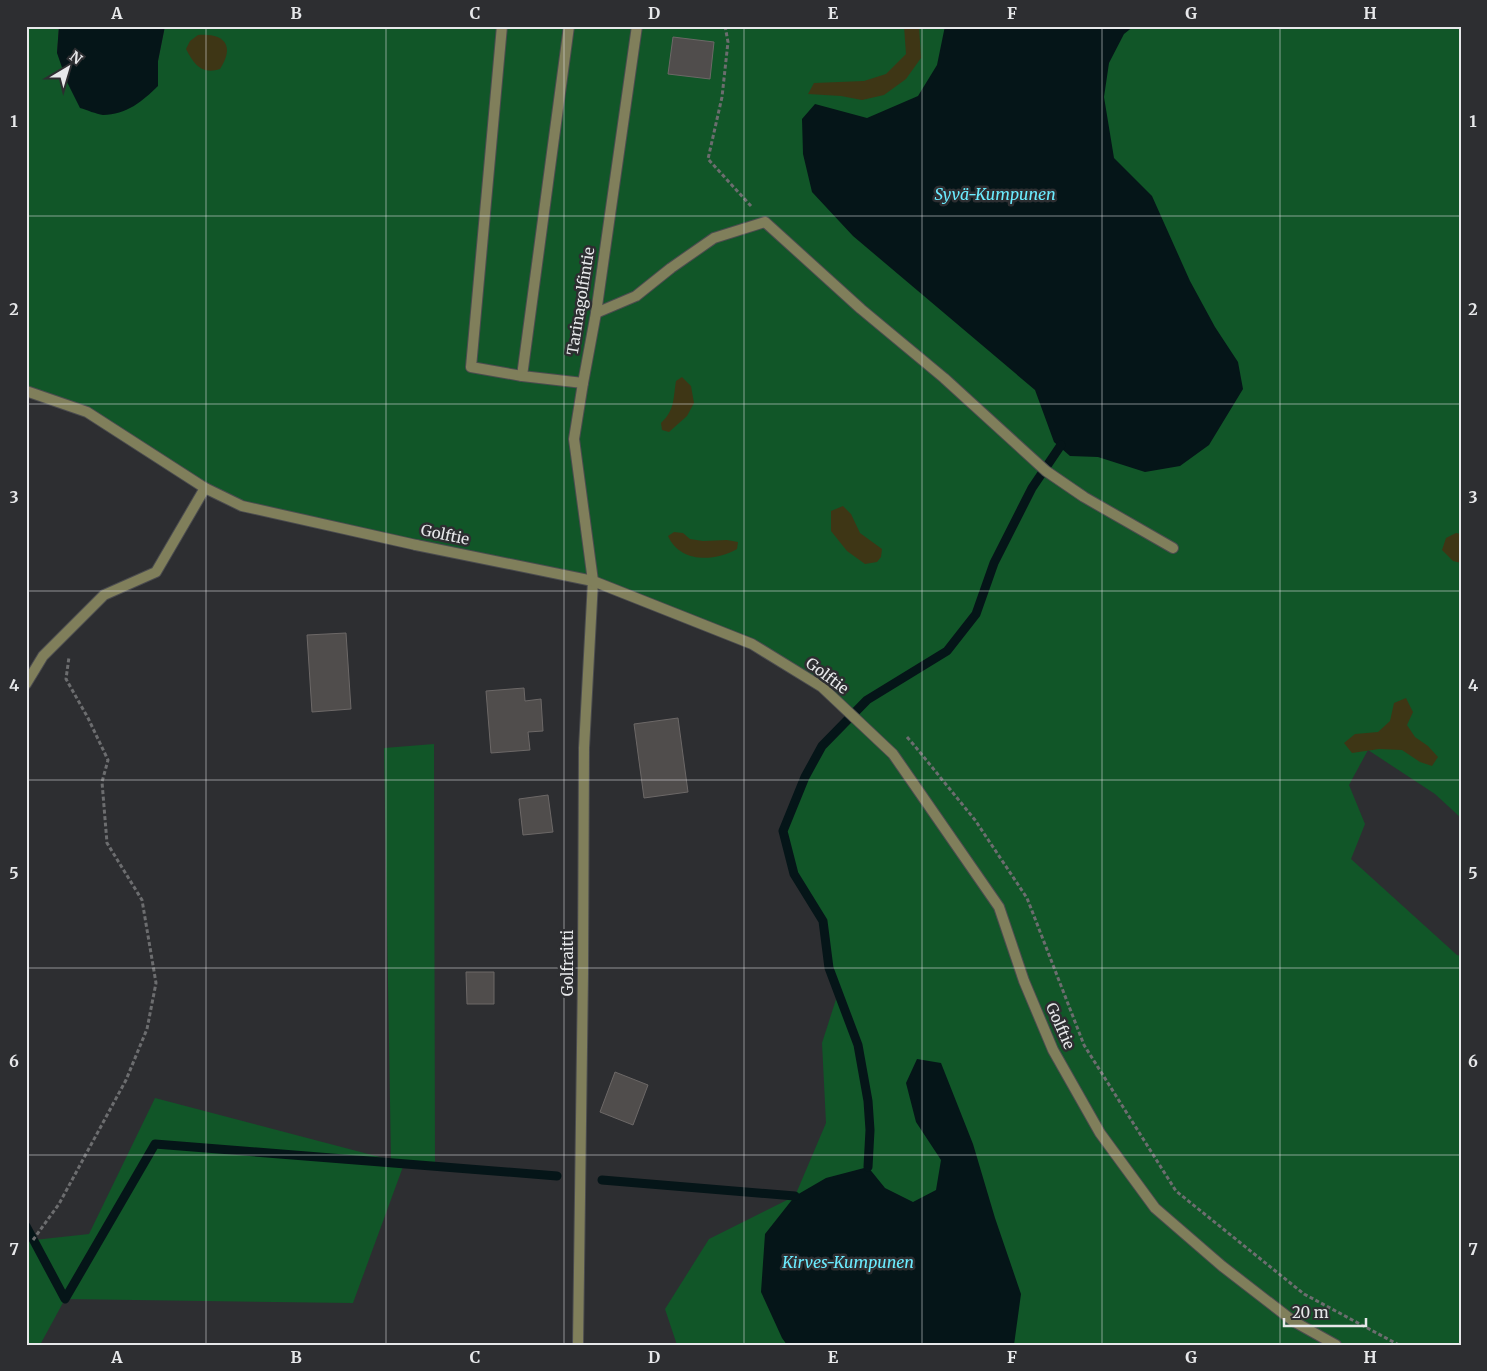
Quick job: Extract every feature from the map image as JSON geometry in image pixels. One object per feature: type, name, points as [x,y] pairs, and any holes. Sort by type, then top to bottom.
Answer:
[{"type":"street","points":[[502,26],[471,367],[522,376],[582,383]]},
{"type":"street","points":[[522,376],[569,26]]},
{"type":"street","name":"Tarinagolfintie","points":[[593,581],[574,439],[582,383],[596,313],[637,26]]},
{"type":"street","points":[[596,313],[636,296],[671,268],[714,238],[765,222],[861,309],[944,378],[1046,470],[1084,497],[1173,548]]},
{"type":"street","name":"Golftie","points":[[26,391],[87,412],[205,488],[242,506],[416,545],[593,581],[752,644],[822,687],[893,754],[999,907],[1024,981],[1053,1050],[1100,1133],[1155,1208],[1222,1266],[1293,1321],[1336,1345]]},
{"type":"street","points":[[26,684],[43,656],[104,595],[156,572],[205,488]]},
{"type":"street","name":"Golfraitti","points":[[578,1345],[584,748],[593,581]]},
{"type":"path","points":[[725,26],[728,42],[722,97],[708,159],[765,222]]},
{"type":"path","points":[[33,1240],[59,1204],[126,1080],[147,1028],[156,983],[142,900],[107,843],[102,782],[108,760],[88,718],[66,679],[74,624]]},
{"type":"path","points":[[901,732],[914,745],[974,820],[1027,898],[1084,1045],[1176,1191],[1304,1294],[1399,1345]]},
{"type":"green space","points":[[26,26],[59,26],[57,53],[158,86],[158,61],[165,26],[1461,26],[1461,818],[1435,794],[1368,750],[1349,785],[1365,824],[1351,859],[1457,955],[1461,956],[1461,1345],[677,1345],[665,1309],[709,1239],[795,1196],[826,1123],[822,1043],[838,993],[827,954],[823,921],[794,874],[783,831],[805,777],[822,746],[853,716],[822,687],[752,644],[593,581],[242,506],[87,412],[26,391]]},
{"type":"green space","points":[[434,744],[435,1169],[404,1164],[353,1303],[65,1299],[40,1345],[26,1345],[26,1226],[34,1240],[89,1234],[155,1098],[391,1160],[384,748]]},
{"type":"sand","points":[[904,26],[919,26],[921,58],[906,79],[884,95],[862,100],[841,96],[808,94],[814,83],[864,81],[886,74],[906,54]]},
{"type":"sand","points":[[198,35],[215,36],[225,43],[227,54],[220,69],[208,71],[195,64],[186,49],[190,41]]},
{"type":"sand","points":[[682,377],[691,386],[694,403],[687,416],[669,432],[662,430],[661,423],[666,418],[673,404],[676,381]]},
{"type":"sand","points":[[843,506],[851,514],[860,533],[882,549],[881,557],[877,562],[865,564],[847,551],[831,531],[831,511]]},
{"type":"sand","points":[[674,532],[683,533],[690,539],[738,542],[737,549],[718,556],[698,558],[681,551],[673,545],[668,536]]},
{"type":"sand","points":[[1456,533],[1461,534],[1461,563],[1453,561],[1442,550],[1446,538]]},
{"type":"sand","points":[[1406,698],[1413,712],[1407,725],[1415,737],[1428,746],[1438,757],[1432,766],[1420,762],[1402,750],[1379,749],[1352,753],[1344,743],[1355,734],[1378,732],[1390,721],[1394,703]]},
{"type":"water","points":[[59,26],[165,26],[158,61],[158,86],[140,102],[119,113],[103,115],[80,108],[67,82],[57,53]]},
{"type":"water","name":"Syvä-Kumpunen","points":[[945,26],[1134,26],[1124,34],[1109,63],[1104,97],[1114,158],[1152,196],[1190,281],[1215,327],[1238,362],[1243,389],[1209,445],[1180,466],[1145,472],[1098,457],[1070,456],[1054,442],[1035,390],[853,236],[812,192],[803,154],[802,119],[815,104],[867,118],[918,96],[937,65]]},
{"type":"water","name":"Kirves-Kumpunen","points":[[917,1059],[941,1063],[973,1144],[995,1218],[1021,1294],[1014,1345],[787,1345],[761,1292],[765,1234],[795,1196],[826,1178],[868,1167],[885,1188],[913,1202],[936,1190],[941,1160],[916,1122],[906,1083]]},
{"type":"building","points":[[673,37],[714,42],[710,79],[668,74]]},
{"type":"building","points":[[346,633],[351,709],[312,712],[307,635]]},
{"type":"building","points":[[524,688],[525,701],[541,699],[543,731],[528,732],[530,750],[491,753],[486,691]]},
{"type":"building","points":[[678,718],[688,792],[644,798],[634,724]]},
{"type":"building","points":[[548,795],[553,832],[523,835],[519,799]]},
{"type":"building","points":[[466,972],[494,972],[494,1004],[467,1004]]},
{"type":"building","points":[[615,1072],[648,1085],[633,1125],[600,1112]]},
{"type":"waterway","points":[[868,1167],[870,1130],[868,1101],[858,1045],[829,968],[823,921],[794,874],[783,831],[805,777],[822,746],[867,700],[947,651],[976,614],[994,563],[1032,488],[1061,445]]},
{"type":"waterway","points":[[26,1226],[65,1299],[155,1144],[557,1176]]},
{"type":"waterway","points":[[602,1180],[795,1196]]}]
